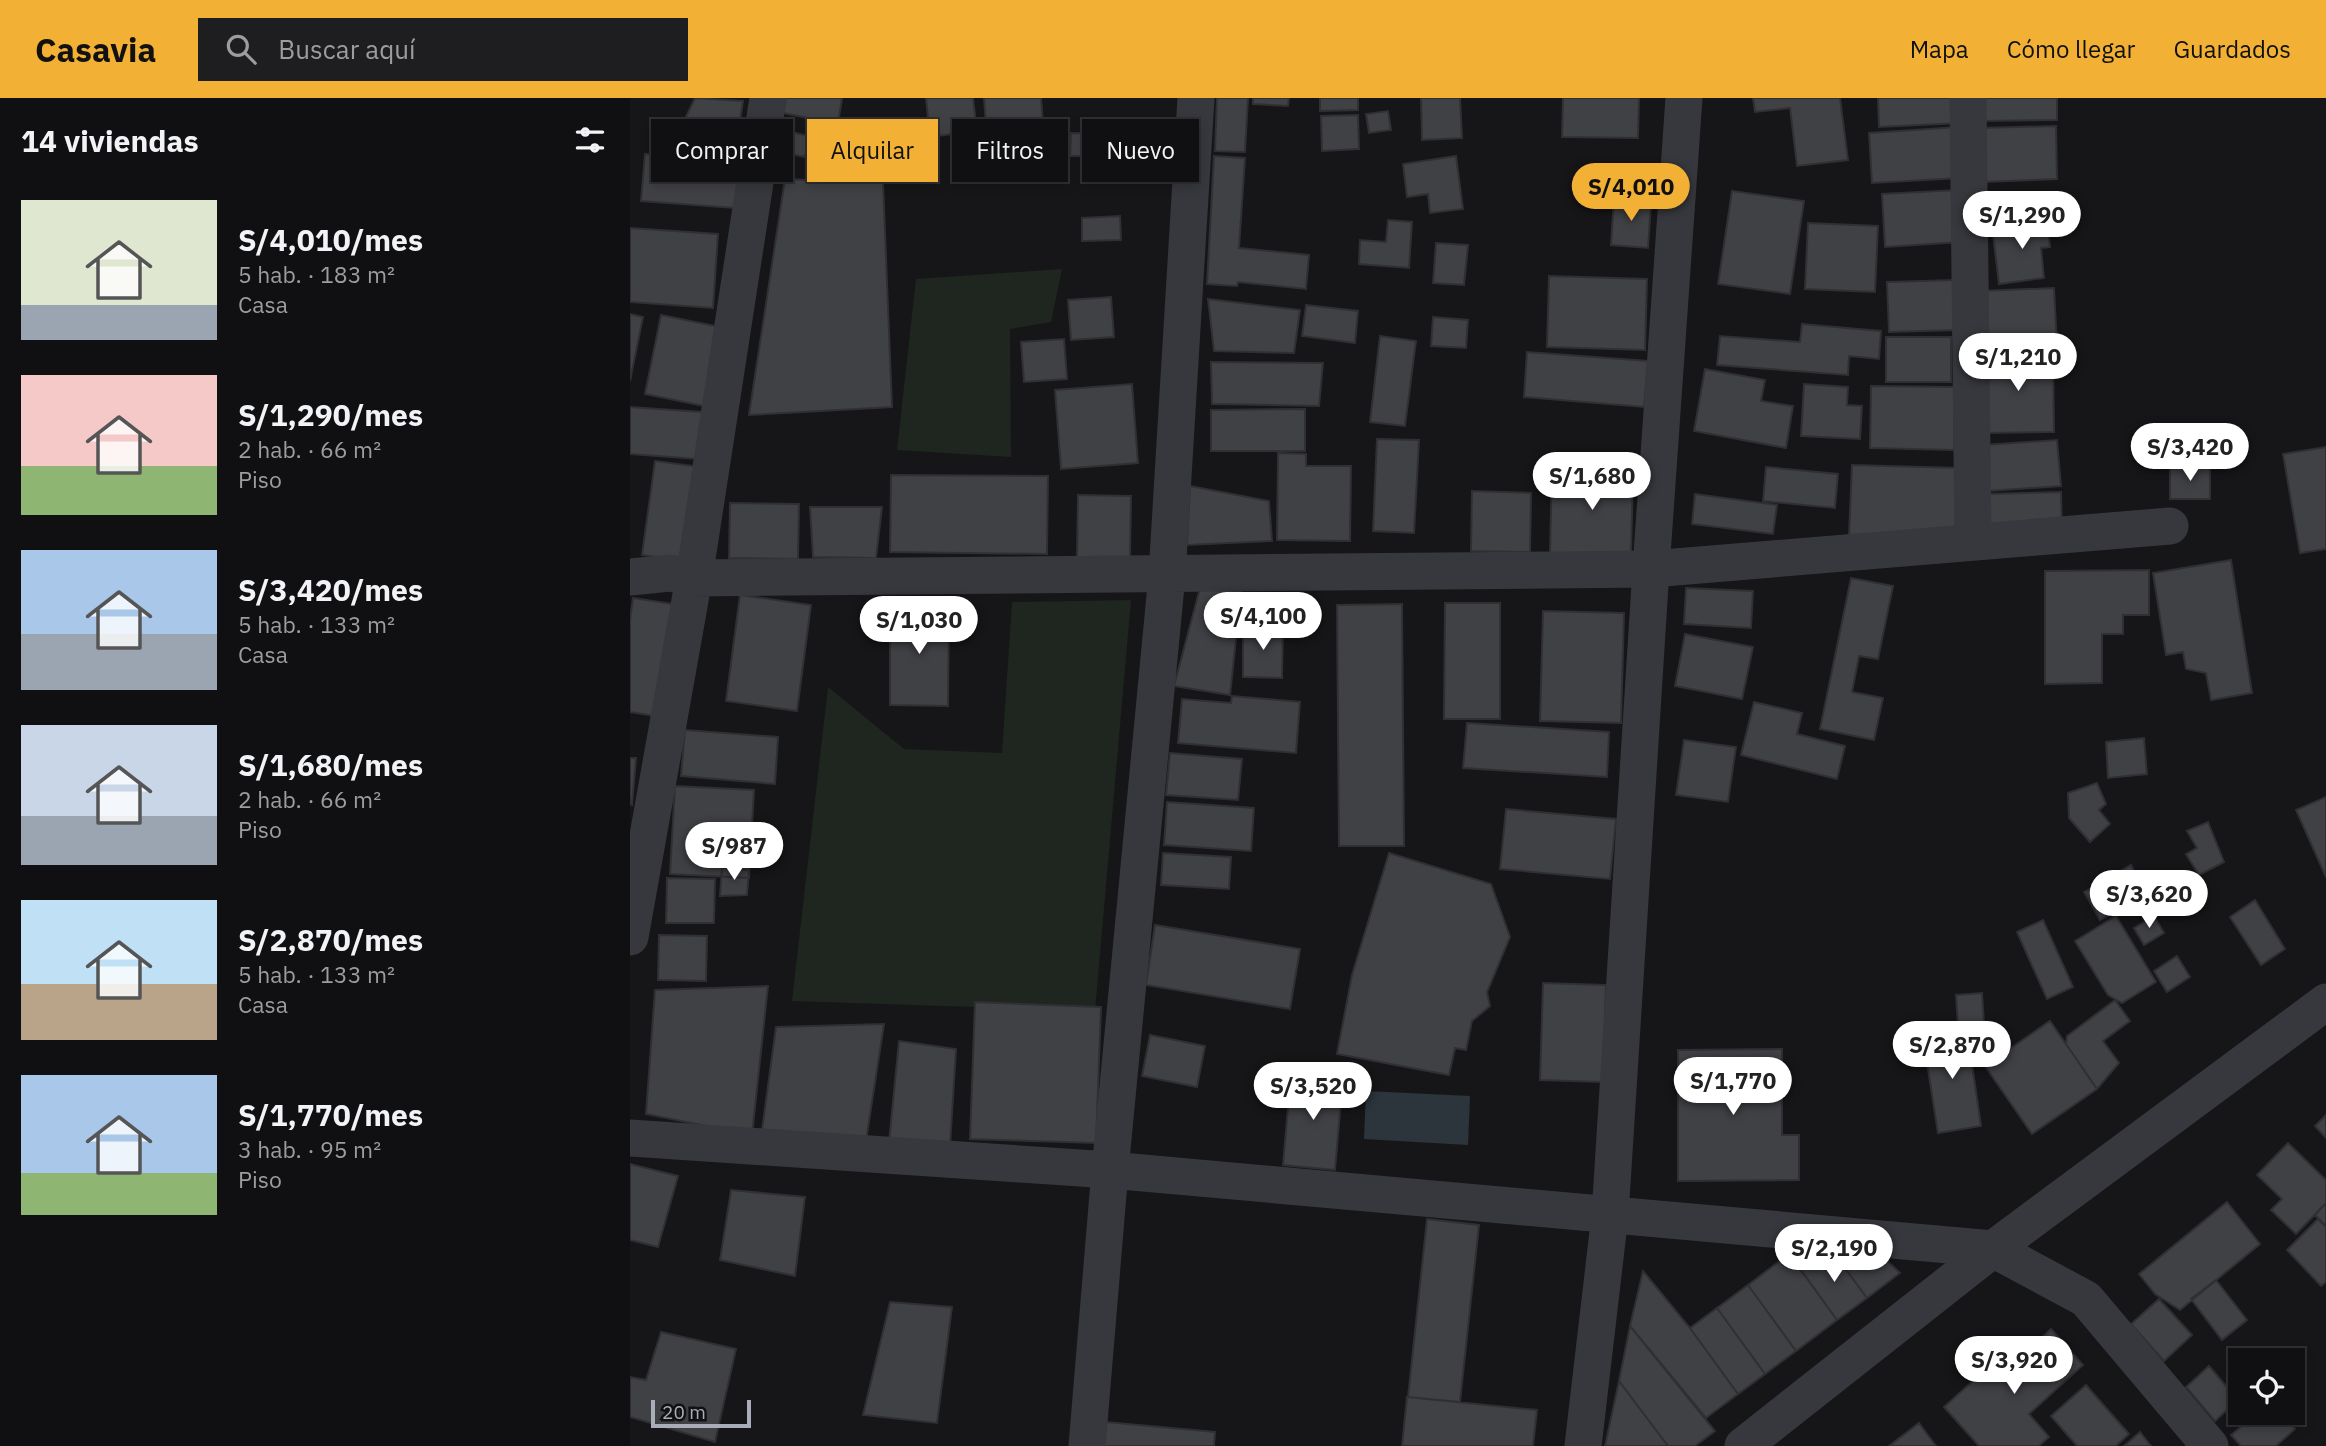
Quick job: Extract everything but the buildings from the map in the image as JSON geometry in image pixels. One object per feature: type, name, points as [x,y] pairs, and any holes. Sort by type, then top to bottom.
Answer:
[{"type":"street","points":[[630,937],[694,579],[768,98]]},
{"type":"street","points":[[1087,1446],[1110,1170],[1167,575],[1196,98]]},
{"type":"street","points":[[1583,1446],[1610,1215],[1684,98]]},
{"type":"street","points":[[1969,98],[1973,542]]},
{"type":"street","points":[[630,577],[670,573],[694,579],[1651,569],[2170,526]]},
{"type":"street","points":[[1743,1446],[1993,1250],[2326,1002]]},
{"type":"street","points":[[630,1138],[1110,1170],[1993,1250],[2085,1299],[2210,1446]]},
{"type":"shaded area","points":[[1062,269],[1051,322],[1010,329],[1011,457],[897,450],[916,279]]},
{"type":"shaded area","points":[[1131,600],[1095,1011],[792,1001],[828,687],[904,749],[1002,753],[1012,602]]},
{"type":"shaded area","points":[[1366,1091],[1470,1096],[1468,1145],[1364,1139]]}]
